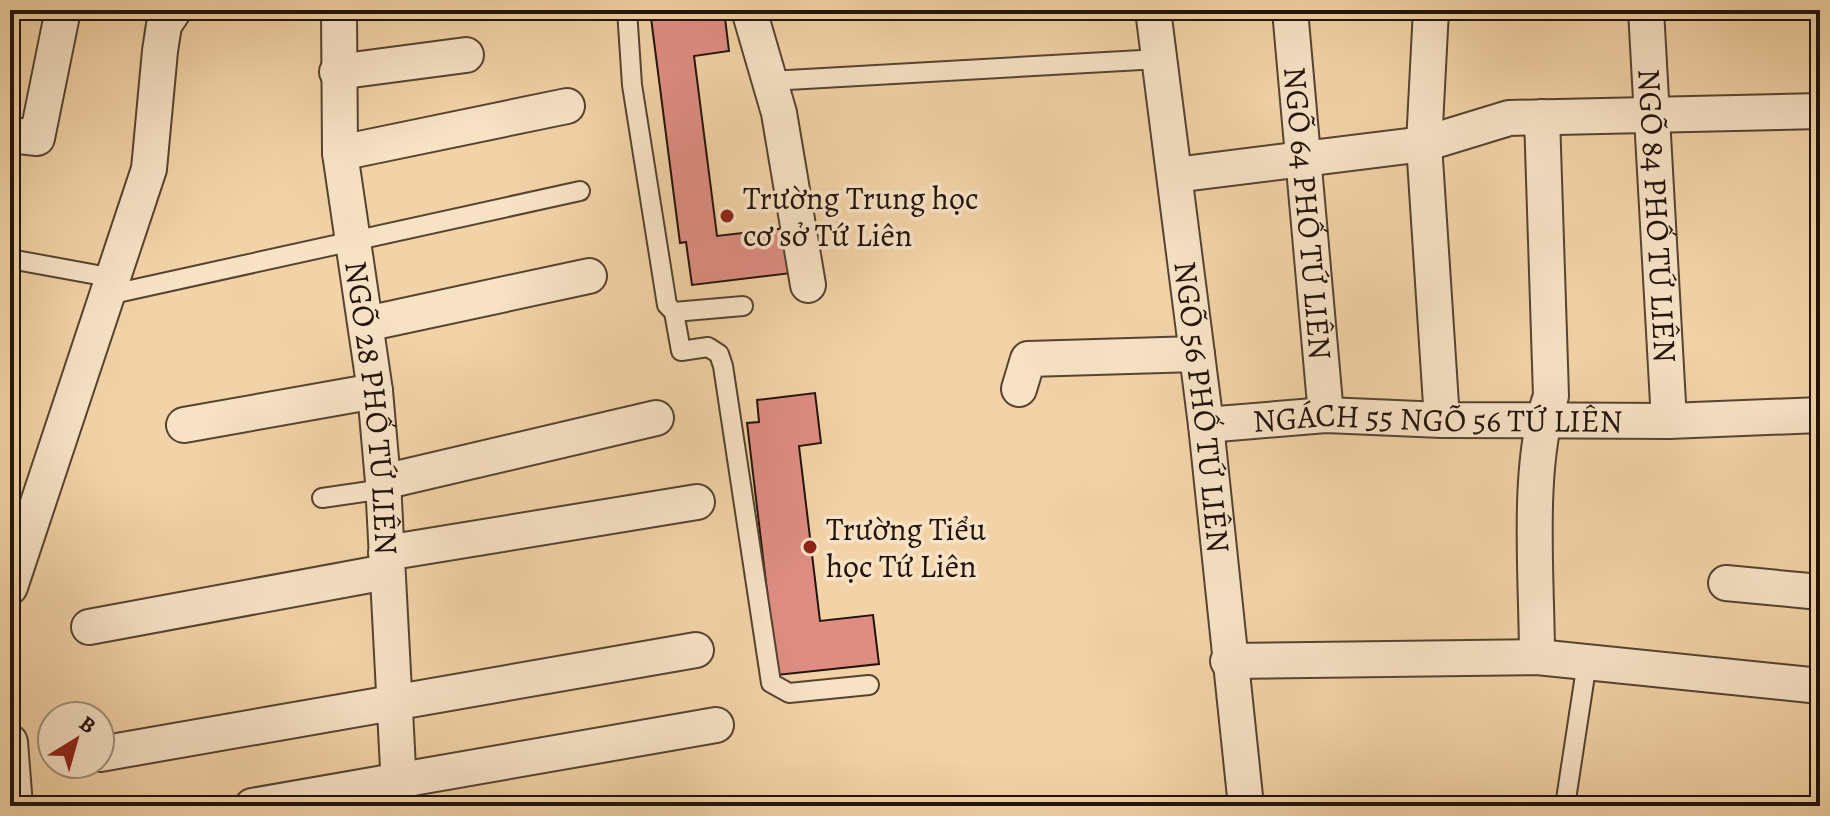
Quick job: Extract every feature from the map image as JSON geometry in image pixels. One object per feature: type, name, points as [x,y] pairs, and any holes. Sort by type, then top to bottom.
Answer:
[{"type":"street","points":[[10,135],[37,138],[63,10]]},
{"type":"street","points":[[10,587],[149,169],[164,25],[174,10]]},
{"type":"street","name":"NGÕ 28 PHỐ TỨ LIÊN","points":[[339,10],[337,72],[340,153],[375,391],[384,486],[400,793]]},
{"type":"street","points":[[749,10],[779,113],[808,285]]},
{"type":"street","name":"NGÕ 56 PHỐ TỨ LIÊN","points":[[1153,10],[1206,425],[1228,661],[1246,806]]},
{"type":"street","name":"NGÕ 64 PHỐ TỨ LIÊN","points":[[1290,10],[1326,415]]},
{"type":"street","points":[[1431,10],[1424,144],[1442,420]]},
{"type":"street","name":"NGÕ 84 PHỐ TỨ LIÊN","points":[[1646,10],[1669,421]]},
{"type":"street","points":[[337,72],[466,55]]},
{"type":"street","points":[[340,153],[567,106]]},
{"type":"street","points":[[1175,175],[1304,162],[1424,144],[1509,118],[1820,111]]},
{"type":"street","points":[[1537,657],[1537,456],[1542,420],[1551,396],[1542,117]]},
{"type":"street","points":[[366,324],[589,276]]},
{"type":"street","points":[[1019,389],[1028,359],[1197,354]]},
{"type":"street","points":[[184,425],[375,391]]},
{"type":"street","name":"NGÁCH 55 NGÕ 56 TỨ LIÊN","points":[[1206,425],[1326,415],[1442,420],[1669,421],[1820,415]]},
{"type":"street","points":[[384,486],[656,418]]},
{"type":"street","points":[[89,627],[386,562],[697,502]]},
{"type":"street","points":[[1726,583],[1820,592]]},
{"type":"street","points":[[116,751],[696,650]]},
{"type":"street","points":[[1228,661],[1537,657],[1820,686]]},
{"type":"street","points":[[252,806],[400,793],[716,725]]},
{"type":"street","points":[[10,742],[15,806]]},
{"type":"lane","points":[[627,10],[632,85],[667,305],[674,312],[681,351],[708,347],[719,354],[723,366],[771,683],[789,693],[869,685]]},
{"type":"lane","points":[[770,81],[1159,59]]},
{"type":"lane","points":[[10,259],[111,287],[351,242],[580,191]]},
{"type":"lane","points":[[674,312],[743,306]]},
{"type":"lane","points":[[322,498],[384,486]]},
{"type":"lane","points":[[1565,806],[1587,662]]},
{"type":"building","points":[[660,10],[724,10],[729,51],[694,56],[717,236],[786,228],[792,273],[692,285],[686,242],[680,243],[651,18],[661,16]]},
{"type":"building","points":[[815,393],[821,443],[799,446],[820,621],[873,615],[879,664],[777,675],[747,423],[759,422],[757,400]]},
{"type":"place","name":"Trường Trung học cơ sở Tứ Liên","points":[[727,216]]},
{"type":"place","name":"Trường Tiểu học Tứ Liên","points":[[810,547]]}]
